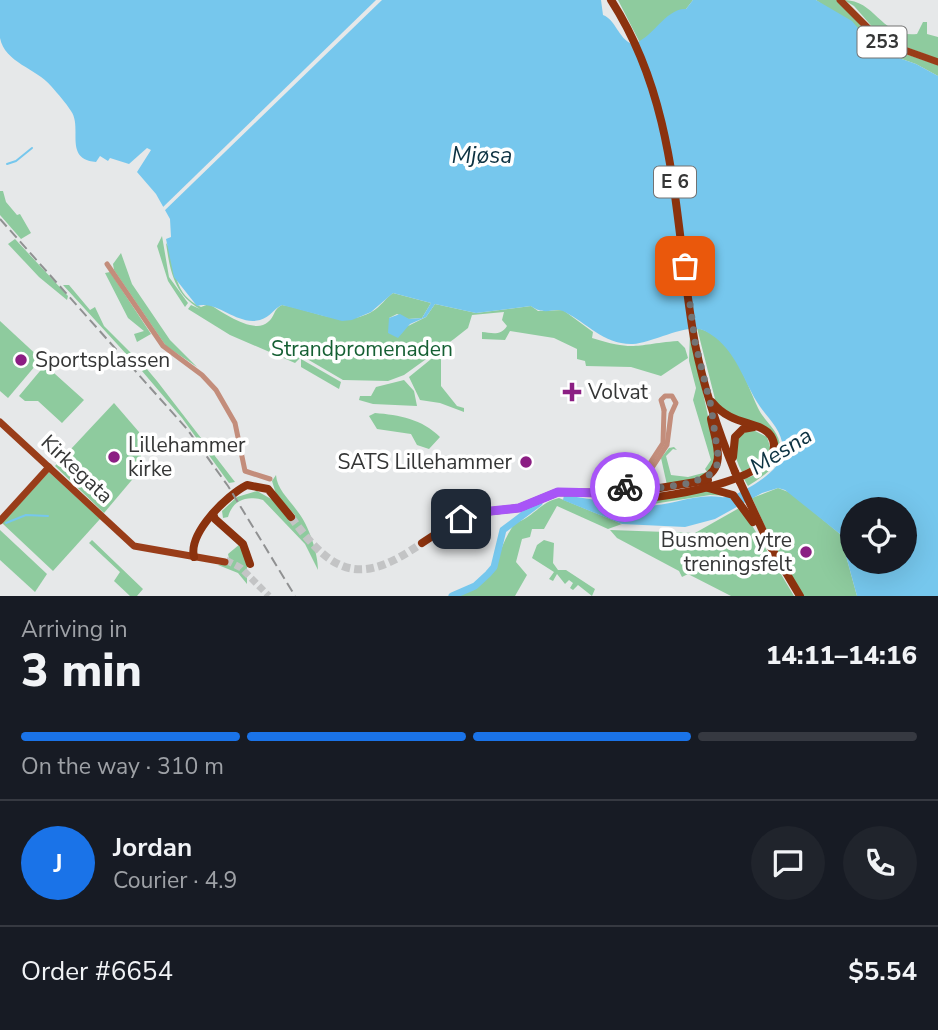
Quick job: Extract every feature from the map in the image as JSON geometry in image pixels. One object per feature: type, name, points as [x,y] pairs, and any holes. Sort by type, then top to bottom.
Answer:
[{"type":"highway","name":"E 6","points":[[611,0],[632,36],[654,88],[667,135],[694,332],[711,406],[748,508],[800,596]]},
{"type":"highway","points":[[708,396],[727,418],[757,426]]},
{"type":"highway","name":"E 6","points":[[694,485],[711,474],[719,462],[711,406]]},
{"type":"highway","name":"E 6","points":[[422,543],[461,519],[519,508],[567,490],[647,495],[755,471],[770,461],[774,447],[770,435],[757,426]]},
{"type":"highway","points":[[733,467],[732,448],[735,437],[743,429],[757,426]]},
{"type":"highway","name":"E 6","points":[[616,491],[642,484],[660,488],[694,485],[727,491],[748,508]]},
{"type":"highway","points":[[636,496],[634,491],[642,484],[647,495]]},
{"type":"highway","points":[[195,554],[199,533],[226,499],[247,485],[264,486],[291,517]]},
{"type":"highway","points":[[215,516],[247,549],[250,564]]},
{"type":"main road","name":"253","points":[[840,0],[882,42],[938,62]]},
{"type":"main road","name":"Kirkegata","points":[[0,422],[141,549],[195,554]]},
{"type":"main road","points":[[0,521],[49,467]]},
{"type":"main road","points":[[195,554],[217,558],[225,561],[195,554]]},
{"type":"street","points":[[107,264],[163,346],[216,390],[235,423],[245,471],[271,478]]},
{"type":"street","points":[[667,396],[676,401],[667,445],[642,484],[663,443],[664,410],[661,402],[667,396]]},
{"type":"street","points":[[664,410],[673,409]]},
{"type":"green space","points":[[618,0],[693,0],[686,9],[669,17],[640,43]]},
{"type":"green space","points":[[816,0],[836,0],[882,46],[938,65],[938,76],[916,64],[876,50],[861,33]]},
{"type":"green space","points":[[844,0],[864,6],[887,25],[905,34],[917,34],[923,22],[927,22],[927,34],[938,37],[938,59],[882,38],[854,6]]},
{"type":"green space","points":[[0,191],[3,191],[6,202],[17,215],[20,214],[31,233],[21,239],[0,215]]},
{"type":"green space","points":[[162,236],[169,277],[188,303],[185,307],[168,281],[157,246]]},
{"type":"green space","points":[[15,239],[68,296],[67,300],[39,277],[8,244]]},
{"type":"green space","name":"Strandpromenaden","points":[[166,243],[178,284],[190,300],[201,307],[209,304],[230,317],[255,326],[270,320],[282,305],[328,317],[362,316],[376,309],[393,293],[431,303],[422,318],[408,319],[397,314],[389,318],[408,326],[426,317],[435,304],[476,313],[531,306],[538,311],[563,310],[593,332],[592,338],[618,345],[636,346],[678,341],[685,348],[688,358],[661,376],[631,367],[586,366],[585,361],[577,359],[577,349],[554,338],[510,331],[505,340],[482,339],[482,332],[496,333],[505,329],[507,326],[502,320],[504,312],[472,315],[468,328],[404,375],[388,381],[343,380],[302,356],[295,363],[230,335],[188,309],[191,305],[200,309],[191,303],[179,289],[172,272]]},
{"type":"green space","points":[[121,253],[132,284],[170,340],[197,367],[166,346],[114,270],[113,264]]},
{"type":"green space","points":[[110,272],[151,334],[137,342],[134,334],[144,331],[128,318],[105,273]]},
{"type":"green space","points":[[63,285],[69,285],[90,310],[95,307],[104,326],[142,364],[139,368]]},
{"type":"green space","name":"Sportsplassen","points":[[0,321],[41,359],[8,398],[0,391]]},
{"type":"green space","points":[[697,328],[720,340],[729,349],[758,408],[776,433],[780,444],[776,462],[768,472],[748,486],[744,479],[771,464],[775,458],[777,444],[774,435],[741,421],[716,403]]},
{"type":"green space","points":[[690,332],[717,458],[704,477],[667,485],[661,458],[669,448],[674,447],[677,450],[673,449],[666,456],[671,475],[688,477],[707,472],[705,469],[711,460],[693,400],[696,388],[689,361]]},
{"type":"green space","points":[[441,351],[441,386],[457,406],[464,408],[464,412],[440,403],[420,400],[409,377]]},
{"type":"green space","points":[[301,359],[341,382],[339,389],[301,367]]},
{"type":"green space","points":[[45,365],[84,400],[62,423],[38,401],[25,401],[19,396]]},
{"type":"green space","points":[[146,368],[235,482],[229,483],[182,418],[142,371]]},
{"type":"green space","points":[[404,380],[414,391],[417,406],[373,404],[359,400],[360,396],[371,396],[376,387]]},
{"type":"green space","points":[[114,403],[139,432],[142,468],[104,513],[55,466]]},
{"type":"green space","points":[[375,413],[410,419],[426,426],[440,437],[429,449],[417,445],[411,434],[377,429],[369,416]]},
{"type":"green space","points":[[753,430],[767,437],[771,450],[768,458],[742,472],[736,458],[736,444],[740,434]]},
{"type":"green space","points":[[49,472],[100,519],[53,571],[2,523]]},
{"type":"green space","points":[[276,475],[281,489],[309,532],[318,570],[305,544],[263,500],[241,500],[233,506],[228,517],[223,518],[222,511],[237,497],[257,491],[273,500],[294,520],[295,515],[276,494],[272,481]]},
{"type":"green space","points":[[778,488],[791,493],[840,534],[840,574],[851,574],[857,596],[804,596],[774,546],[752,498]]},
{"type":"green space","points":[[701,490],[731,496],[710,495],[640,506],[612,496]]},
{"type":"green space","points":[[559,498],[622,524],[608,529],[557,506],[544,529],[532,529],[530,537],[522,539],[516,562],[527,575],[515,596],[458,596],[473,589],[490,574],[515,523]]},
{"type":"green space","points":[[741,507],[794,596],[731,596],[688,574],[682,577],[679,571],[617,538],[610,530],[695,533]]},
{"type":"green space","points":[[0,530],[47,574],[35,592],[0,560]]},
{"type":"green space","points":[[92,540],[143,589],[137,596],[130,596],[114,581],[120,572],[89,543]]},
{"type":"green space","points":[[544,540],[554,543],[553,563],[558,570],[566,570],[595,589],[592,596],[578,585],[573,590],[570,588],[573,583],[569,580],[565,584],[557,574],[553,581],[549,579],[554,572],[532,558],[537,545]]},
{"type":"green space","points":[[240,544],[247,563],[247,584],[238,573],[218,565],[230,563],[228,554]]},
{"type":"water","name":"Mjøsa","points":[[0,0],[601,0],[603,15],[623,38],[632,44],[646,37],[672,13],[686,9],[693,0],[816,0],[852,21],[876,50],[916,64],[938,76],[938,596],[857,596],[851,574],[917,574],[917,497],[840,497],[840,534],[785,490],[778,488],[762,493],[715,519],[685,527],[622,524],[563,500],[564,495],[602,501],[612,496],[642,506],[701,497],[729,497],[755,484],[774,469],[783,454],[780,435],[757,402],[730,353],[715,337],[705,331],[689,329],[641,343],[623,343],[605,337],[561,310],[541,311],[531,306],[476,313],[435,304],[426,317],[410,324],[398,338],[388,333],[389,318],[400,314],[409,319],[422,318],[431,303],[393,293],[371,312],[342,321],[282,305],[264,319],[251,321],[212,306],[197,306],[174,277],[166,239],[171,237],[170,219],[156,194],[137,172],[151,150],[147,148],[129,164],[110,158],[108,161],[100,156],[96,162],[86,160],[77,149],[74,118],[69,108],[45,80],[8,54],[0,38]]},
{"type":"pier","points":[[376,0],[382,0],[162,213],[160,210]]},
{"type":"waterway","points":[[7,164],[16,161],[32,148]]},
{"type":"waterway","name":"Mesna","points":[[452,596],[475,586],[488,574],[494,567],[503,530],[539,503]]},
{"type":"waterway","points":[[6,523],[26,515],[48,516]]},
{"type":"tunnel","points":[[291,517],[321,552],[336,563],[350,568],[366,569],[382,565],[422,543]]},
{"type":"tunnel","points":[[226,560],[241,568],[269,596]]},
{"type":"railway","points":[[0,219],[187,429],[228,486],[295,596]]},
{"type":"way so far","points":[[625,487],[641,482],[658,488],[691,483],[711,474],[719,462],[711,421],[711,406],[695,342],[685,266]]},
{"type":"place","name":"Sportsplassen","points":[[21,360]]},
{"type":"place","name":"Volvat","points":[[572,392]]},
{"type":"place","name":"Lillehammer kirke","points":[[114,457]]},
{"type":"place","name":"SATS Lillehammer","points":[[526,462]]},
{"type":"place","name":"Busmoen ytre treningsfelt","points":[[806,552]]},
{"type":"route","points":[[461,519],[481,512],[519,508],[547,495],[567,490],[601,493],[625,487]]}]
